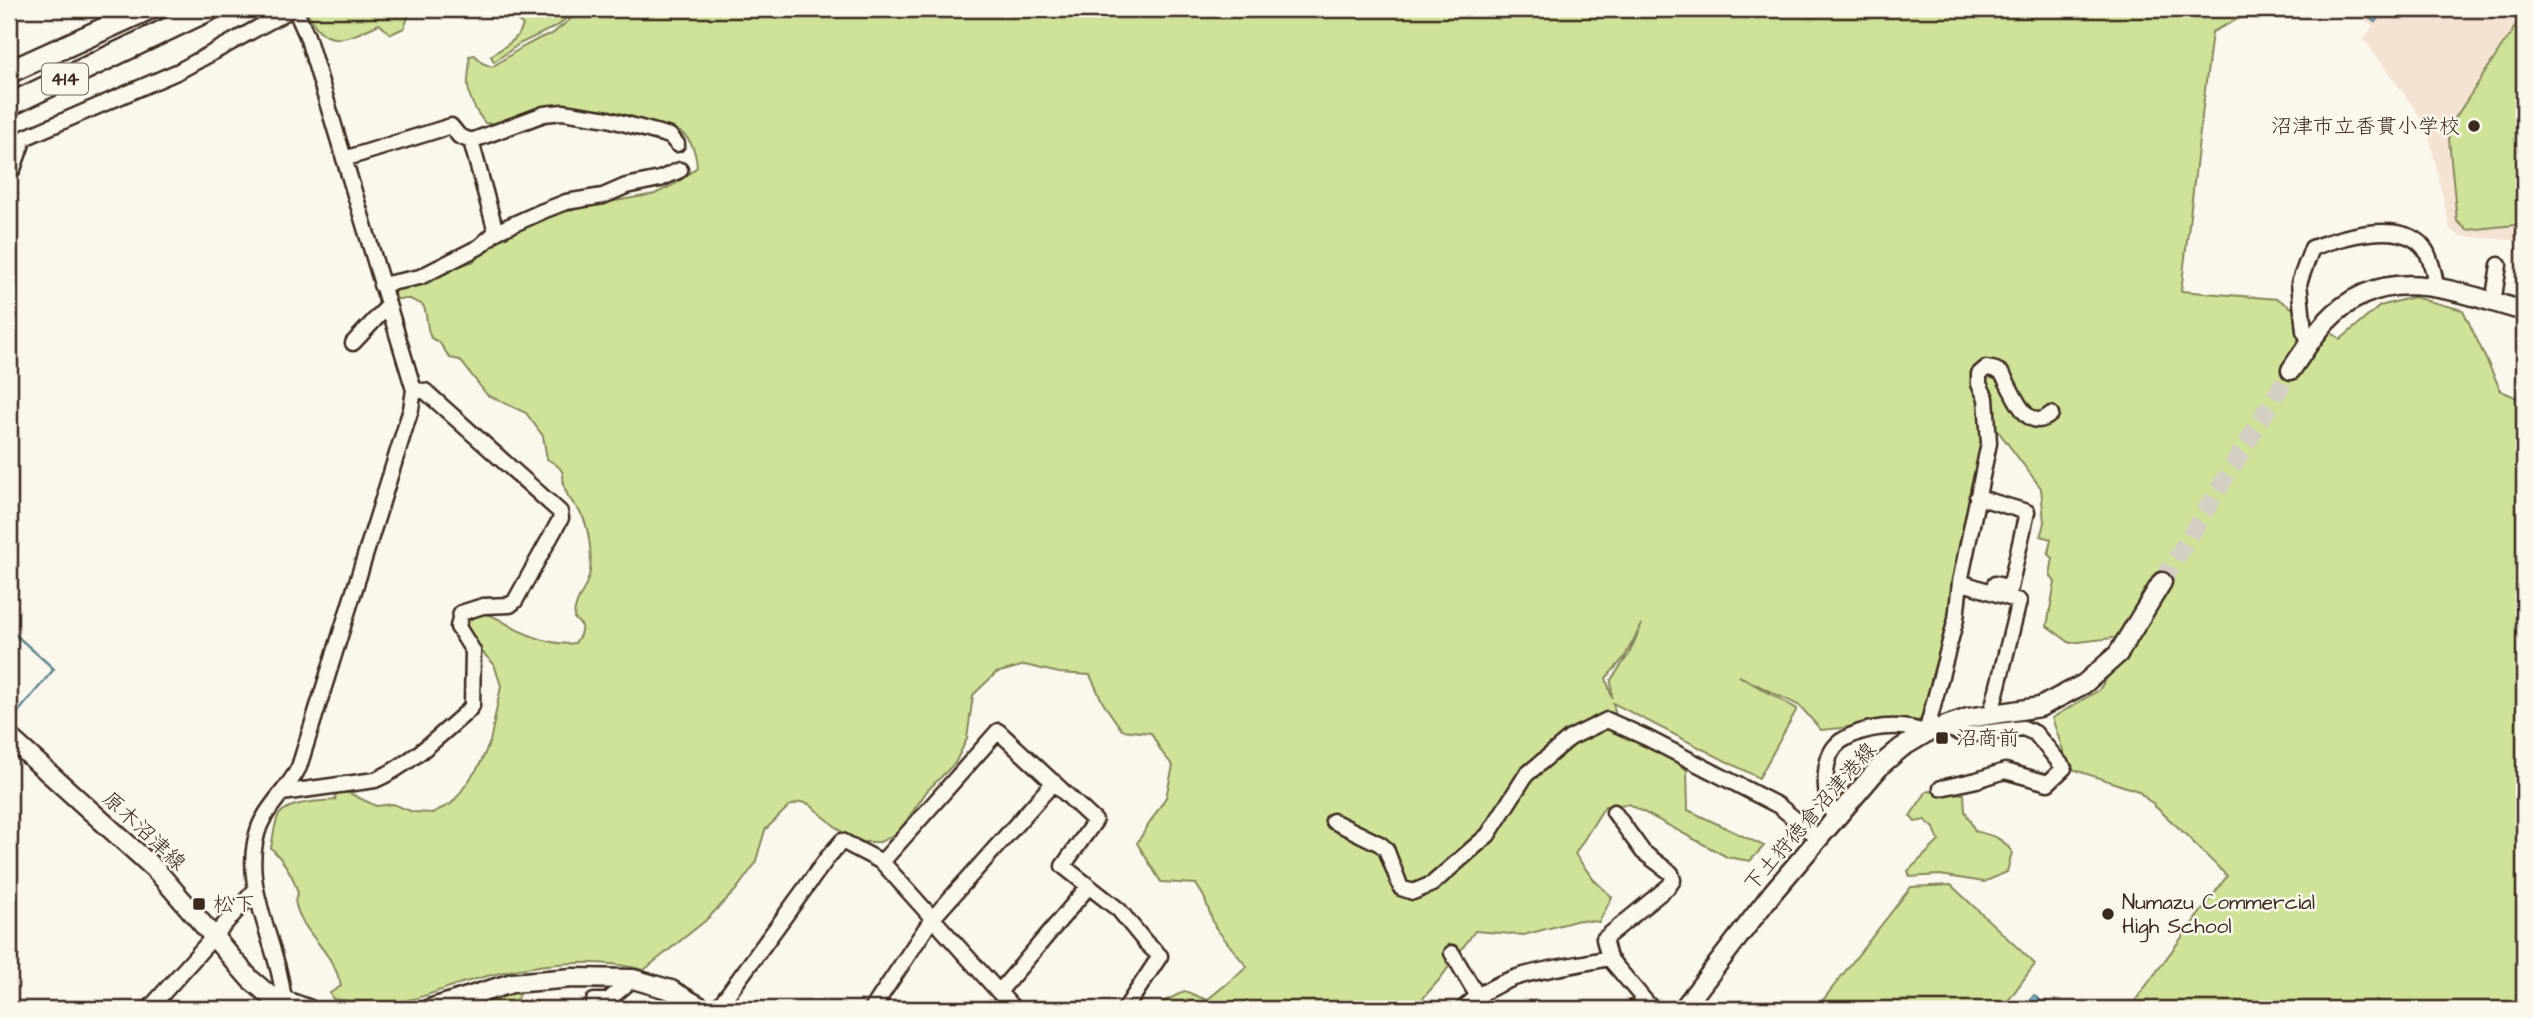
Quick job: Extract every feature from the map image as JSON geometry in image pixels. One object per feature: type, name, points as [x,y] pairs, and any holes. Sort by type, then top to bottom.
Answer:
[{"type":"highway","name":"414","points":[[9,72],[148,9]]},
{"type":"highway","name":"414","points":[[9,105],[210,9]]},
{"type":"main road","points":[[2291,370],[2327,321],[2367,291],[2410,284],[2435,287],[2524,312]]},
{"type":"main road","name":"下土狩徳倉沼津港線","points":[[1683,1009],[1818,838],[1882,764],[1901,748],[1934,730],[1968,718],[2040,707],[2084,684],[2118,654],[2162,582]]},
{"type":"main road","name":"原木沼津線","points":[[9,737],[156,870],[250,979],[284,1005],[308,1009]]},
{"type":"main road","points":[[429,1009],[512,983],[573,978],[634,979],[671,990],[704,1009]]},
{"type":"street","points":[[9,171],[13,169],[24,138],[179,71],[293,9],[307,36],[414,390],[411,409],[299,767],[261,822],[256,839],[253,873],[283,985],[284,1005]]},
{"type":"street","points":[[344,159],[451,126],[459,136],[471,141],[544,114],[563,112],[608,119],[670,136],[677,144]]},
{"type":"street","points":[[471,141],[496,232]]},
{"type":"street","points":[[381,285],[420,277],[479,247],[496,232],[566,202],[603,196],[626,186],[660,179],[680,170]]},
{"type":"street","points":[[2310,342],[2304,331],[2299,283],[2312,248],[2371,232],[2396,233],[2417,240],[2428,252],[2436,279],[2435,287]]},
{"type":"street","points":[[2493,303],[2499,265]]},
{"type":"street","points":[[354,343],[387,307]]},
{"type":"street","points":[[1934,730],[1956,619],[1960,582],[1989,443],[1986,398],[1979,384],[1979,374],[1986,368],[1996,369],[2004,376],[2018,405],[2029,416],[2037,419],[2051,414]]},
{"type":"street","points":[[282,793],[375,780],[418,753],[472,706],[473,651],[458,627],[461,613],[484,606],[516,609],[515,601],[534,581],[552,549],[561,518],[560,512],[425,391],[414,390]]},
{"type":"street","points":[[1977,497],[2027,512],[2010,588],[1984,581],[1977,587]]},
{"type":"street","points":[[1960,582],[2019,601],[1991,714]]},
{"type":"street","points":[[1333,821],[1386,849],[1401,888],[1413,892],[1432,884],[1488,835],[1526,775],[1570,738],[1607,720],[1779,806],[1818,838]]},
{"type":"street","points":[[1835,818],[1829,808],[1824,786],[1831,755],[1840,742],[1872,729],[1913,727],[1966,735],[2023,728],[2035,733],[2064,768],[2048,783],[2005,771],[1941,788]]},
{"type":"street","points":[[882,862],[998,731],[1095,821],[1063,866],[1119,910],[1160,956],[1125,1009]]},
{"type":"street","points":[[872,1009],[932,919],[1054,782]]},
{"type":"street","points":[[1614,812],[1643,852],[1671,873],[1673,880],[1669,887],[1604,939],[1609,958],[1648,1005],[1632,1009]]},
{"type":"street","points":[[717,1009],[842,841],[882,862],[1014,1009]]},
{"type":"street","points":[[999,992],[1088,887]]},
{"type":"street","points":[[149,1009],[256,889]]},
{"type":"street","points":[[1452,953],[1470,1005],[1514,976],[1609,958]]},
{"type":"street","points":[[594,1001],[607,1001],[634,979]]},
{"type":"shaded area","name":"沼津市立香貫小学校","points":[[2348,9],[2524,9],[2524,241],[2460,236],[2450,229],[2430,140],[2418,113],[2364,39],[2373,26]]},
{"type":"green space","points":[[306,9],[411,9],[404,28],[391,34],[379,24],[356,34],[337,38],[320,31]]},
{"type":"green space","points":[[520,9],[576,9],[559,25],[519,44],[494,62],[491,56],[510,43],[521,30],[523,25],[517,20]]},
{"type":"green space","points":[[583,9],[2258,9],[2212,32],[2181,291],[2278,299],[2341,339],[2380,306],[2413,297],[2463,310],[2501,391],[2524,401],[2524,1009],[2139,1009],[2132,1005],[2227,876],[2138,791],[2069,768],[2052,718],[2099,690],[2125,650],[2121,637],[2070,643],[2047,626],[2055,582],[2050,575],[2053,558],[2048,554],[2051,539],[2041,536],[2044,522],[2041,488],[1998,431],[1971,484],[1950,633],[1924,720],[1821,730],[1800,706],[1739,676],[1797,709],[1759,778],[1613,703],[1617,721],[1687,770],[1688,810],[1764,846],[1750,861],[1727,857],[1629,804],[1605,806],[1575,854],[1593,879],[1612,897],[1599,922],[1579,920],[1524,935],[1475,931],[1417,1005],[1420,1009],[1161,1009],[1163,1002],[1185,991],[1207,1000],[1247,967],[1215,927],[1196,884],[1161,882],[1137,843],[1166,797],[1173,766],[1151,733],[1122,730],[1103,703],[1090,675],[1059,673],[1025,665],[996,673],[973,695],[967,739],[955,763],[927,791],[898,833],[880,842],[863,842],[843,833],[809,804],[801,802],[789,806],[765,830],[755,864],[735,891],[705,921],[644,970],[600,963],[556,964],[490,975],[399,1002],[333,999],[330,993],[341,986],[337,973],[303,922],[295,900],[298,894],[294,881],[271,848],[280,813],[302,804],[335,800],[336,792],[349,793],[376,806],[393,804],[413,812],[432,813],[451,804],[479,766],[490,742],[501,686],[494,664],[482,652],[466,627],[472,619],[485,614],[541,639],[562,644],[575,643],[582,626],[574,618],[575,608],[587,582],[590,568],[585,523],[567,494],[562,471],[547,459],[543,436],[526,413],[487,395],[460,360],[450,358],[439,342],[431,338],[423,305],[410,299],[397,299],[394,293],[398,287],[474,261],[499,238],[548,216],[655,194],[677,183],[697,167],[692,146],[687,137],[678,131],[630,122],[578,107],[546,106],[501,122],[485,123],[470,96],[469,56],[475,55],[482,63],[492,67],[521,48],[552,34]],"holes":[[[1642,624],[1629,654],[1611,680],[1612,698],[1606,678],[1624,658]]]},
{"type":"green space","points":[[2524,13],[2524,224],[2467,230],[2457,221],[2448,129]]},
{"type":"green space","points":[[1927,791],[1964,794],[1965,811],[1975,831],[2000,840],[2012,852],[2007,872],[1984,882],[1940,875],[1910,877],[1908,871],[1939,841],[1934,828],[1925,820],[1915,822],[1910,816]]},
{"type":"green space","points":[[1951,885],[2035,964],[2002,1009],[1816,1009],[1911,887]]},
{"type":"green space","points":[[514,992],[519,994],[518,998],[505,1009],[459,1009],[490,997]]},
{"type":"water","points":[[2356,9],[2384,9],[2375,22]]},
{"type":"water","points":[[2034,995],[2050,1009],[2023,1009]]},
{"type":"waterway","points":[[9,629],[54,669],[9,723]]},
{"type":"tunnel","points":[[2162,582],[2291,370]]},
{"type":"place","name":"沼津市立香貫小学校","points":[[2474,126]]},
{"type":"place","name":"沼商前","points":[[1942,738]]},
{"type":"place","name":"松下","points":[[199,904]]},
{"type":"place","name":"Numazu Commercial High School","points":[[2108,914]]}]
